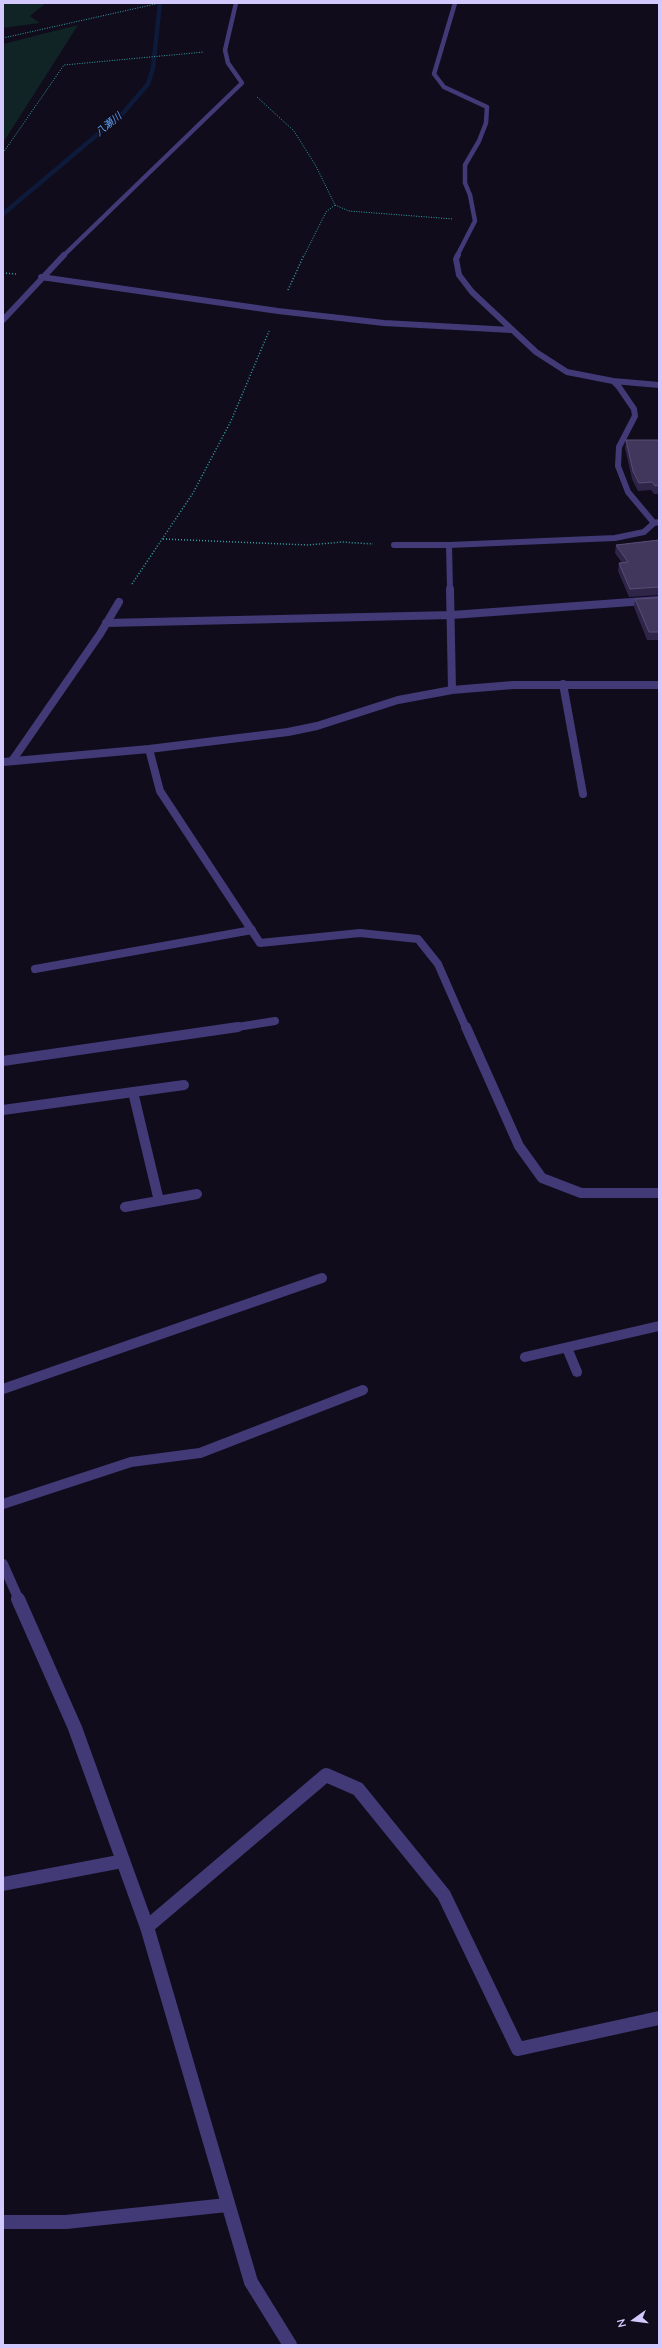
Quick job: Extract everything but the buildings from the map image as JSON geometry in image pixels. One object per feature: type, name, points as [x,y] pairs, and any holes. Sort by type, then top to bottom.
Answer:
[{"type":"street","points":[[3,320],[41,278],[242,83],[228,63],[225,50],[236,3]]},
{"type":"street","points":[[455,3],[434,74],[444,87],[487,107],[486,123],[479,141],[465,165],[465,183],[470,195],[475,221],[456,259],[459,275],[472,292],[511,330],[536,352],[567,372],[613,381],[659,385]]},
{"type":"street","points":[[41,278],[278,311],[384,323],[511,330]]},
{"type":"street","points":[[394,545],[449,545],[615,538],[644,532],[657,523],[638,505],[622,480],[618,466],[619,447],[635,416],[634,409],[613,381]]},
{"type":"street","points":[[449,545],[452,615],[452,690]]},
{"type":"street","points":[[106,623],[452,615],[659,600]]},
{"type":"street","points":[[12,761],[119,602]]},
{"type":"street","points":[[563,684],[583,794]]},
{"type":"street","points":[[3,762],[149,749],[317,726],[380,705],[452,690],[513,685],[659,685]]},
{"type":"street","points":[[149,749],[160,791],[260,943],[360,933],[418,939],[438,964],[519,1146],[542,1178],[581,1193],[659,1193]]},
{"type":"street","points":[[35,969],[252,930]]},
{"type":"street","points":[[3,1061],[275,1021]]},
{"type":"street","points":[[3,1110],[184,1085]]},
{"type":"street","points":[[133,1092],[159,1201]]},
{"type":"street","points":[[125,1207],[197,1194]]},
{"type":"street","points":[[3,1389],[322,1278]]},
{"type":"street","points":[[524,1357],[659,1326]]},
{"type":"street","points":[[566,1348],[577,1372]]},
{"type":"street","points":[[3,1504],[131,1462],[200,1453],[363,1390]]},
{"type":"street","points":[[3,1564],[75,1728],[147,1927],[214,2150],[227,2205],[251,2282],[290,2345]]},
{"type":"street","points":[[147,1927],[326,1775],[358,1789],[444,1895],[518,2049],[659,2018]]},
{"type":"street","points":[[3,1884],[123,1861]]},
{"type":"street","points":[[3,2222],[66,2222],[227,2205]]},
{"type":"path","points":[[3,38],[160,3]]},
{"type":"path","points":[[3,153],[64,65],[225,50]]},
{"type":"path","points":[[242,83],[294,131],[316,166],[335,205],[349,211],[475,221]]},
{"type":"path","points":[[119,602],[193,493],[231,421],[278,311],[319,224],[326,212],[335,205]]},
{"type":"path","points":[[163,539],[308,545],[342,542],[394,545]]},
{"type":"green space","points":[[3,3],[46,3],[30,16],[40,23],[3,28]]},
{"type":"green space","points":[[78,25],[3,143],[3,44]]},
{"type":"waterway","name":"八瀬川","points":[[3,214],[123,113],[148,84],[153,68],[160,3]]}]
